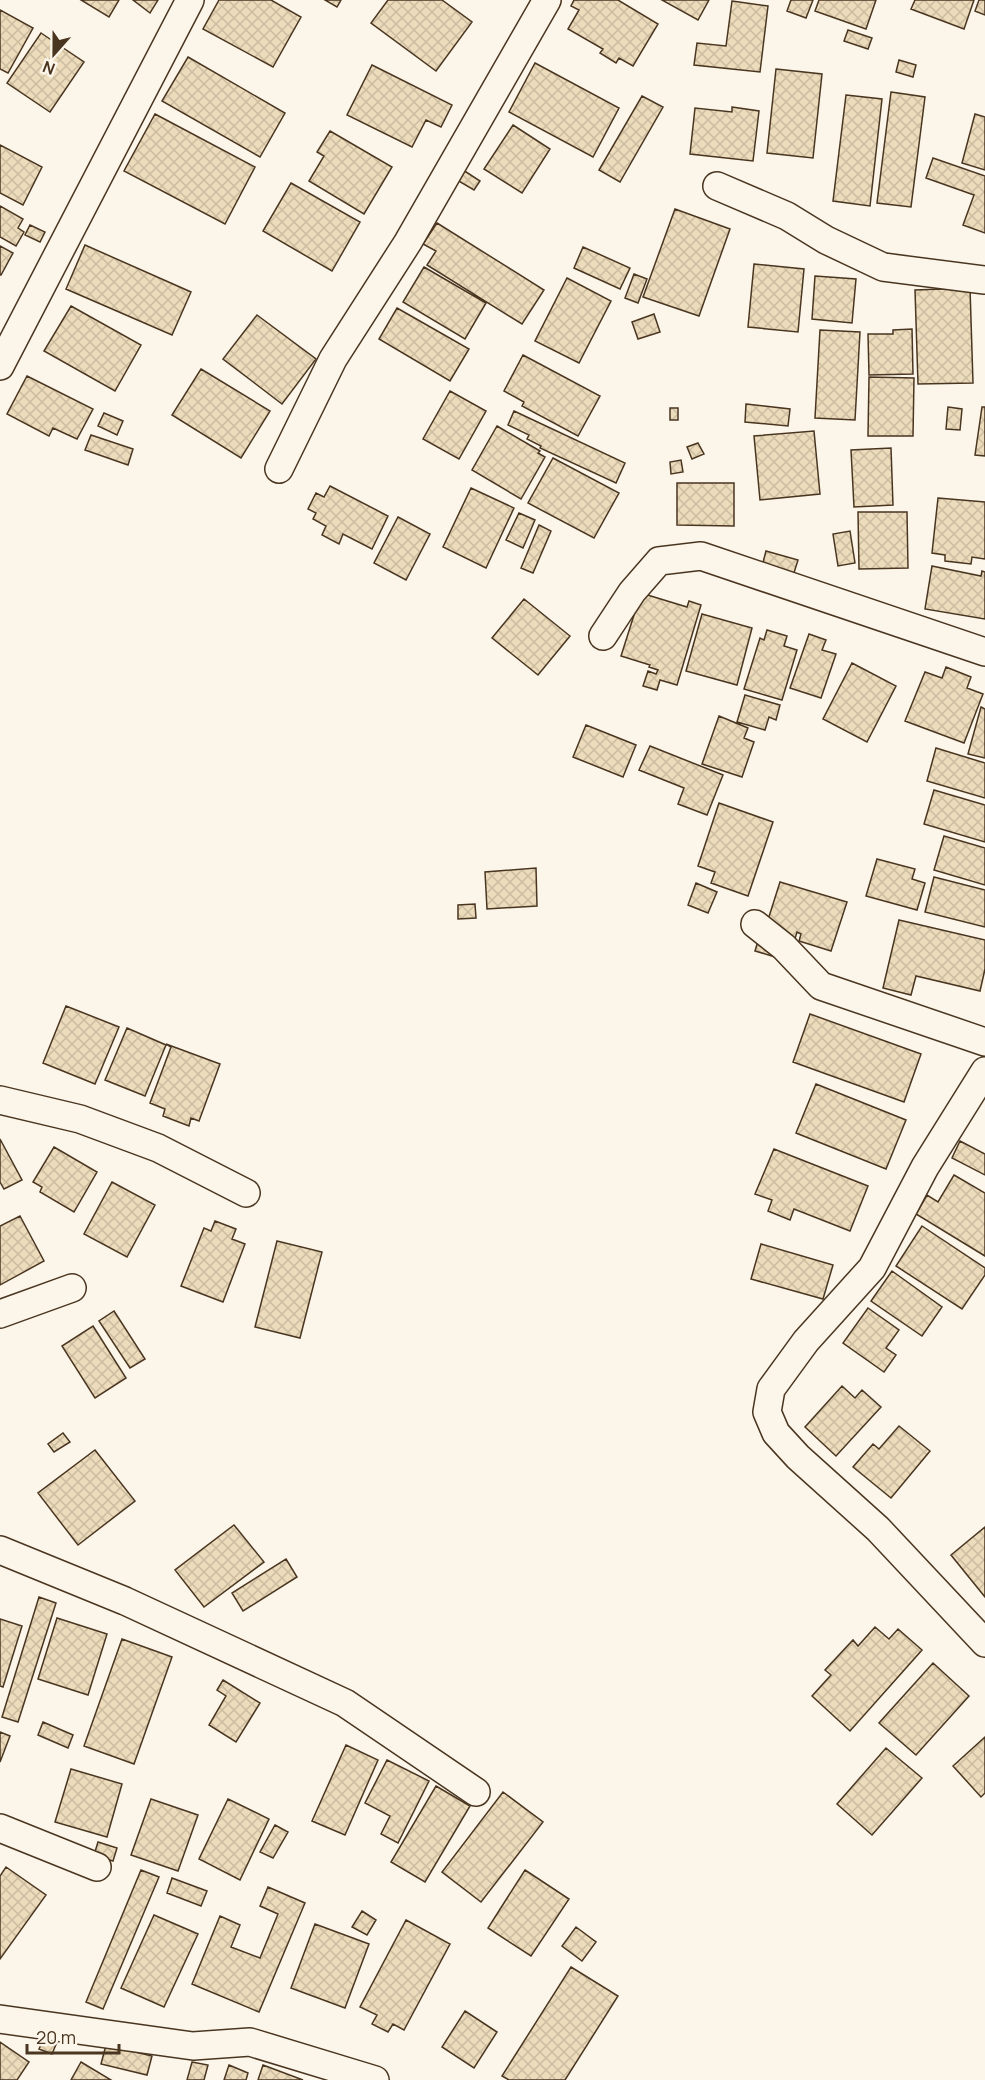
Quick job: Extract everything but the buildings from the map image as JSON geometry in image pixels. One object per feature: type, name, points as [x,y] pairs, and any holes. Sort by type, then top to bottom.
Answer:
[{"type":"street","points":[[0,366],[190,0]]},
{"type":"street","points":[[279,469],[333,359],[408,242],[547,0]]},
{"type":"street","points":[[717,186],[788,216],[826,240],[884,267],[985,280]]},
{"type":"street","points":[[603,636],[632,592],[658,561],[701,556],[985,652]]},
{"type":"street","points":[[755,924],[784,947],[821,986],[985,1042]]},
{"type":"street","points":[[985,1071],[925,1167],[872,1268],[806,1341],[771,1389],[767,1412],[776,1433],[798,1457],[878,1529],[985,1643]]},
{"type":"street","points":[[0,1100],[80,1119],[158,1148],[246,1193]]},
{"type":"street","points":[[0,1314],[72,1288]]},
{"type":"street","points":[[0,1550],[125,1601],[345,1703],[476,1792]]},
{"type":"street","points":[[0,1828],[97,1867]]},
{"type":"street","points":[[0,2019],[193,2046],[250,2042],[375,2080]]}]
